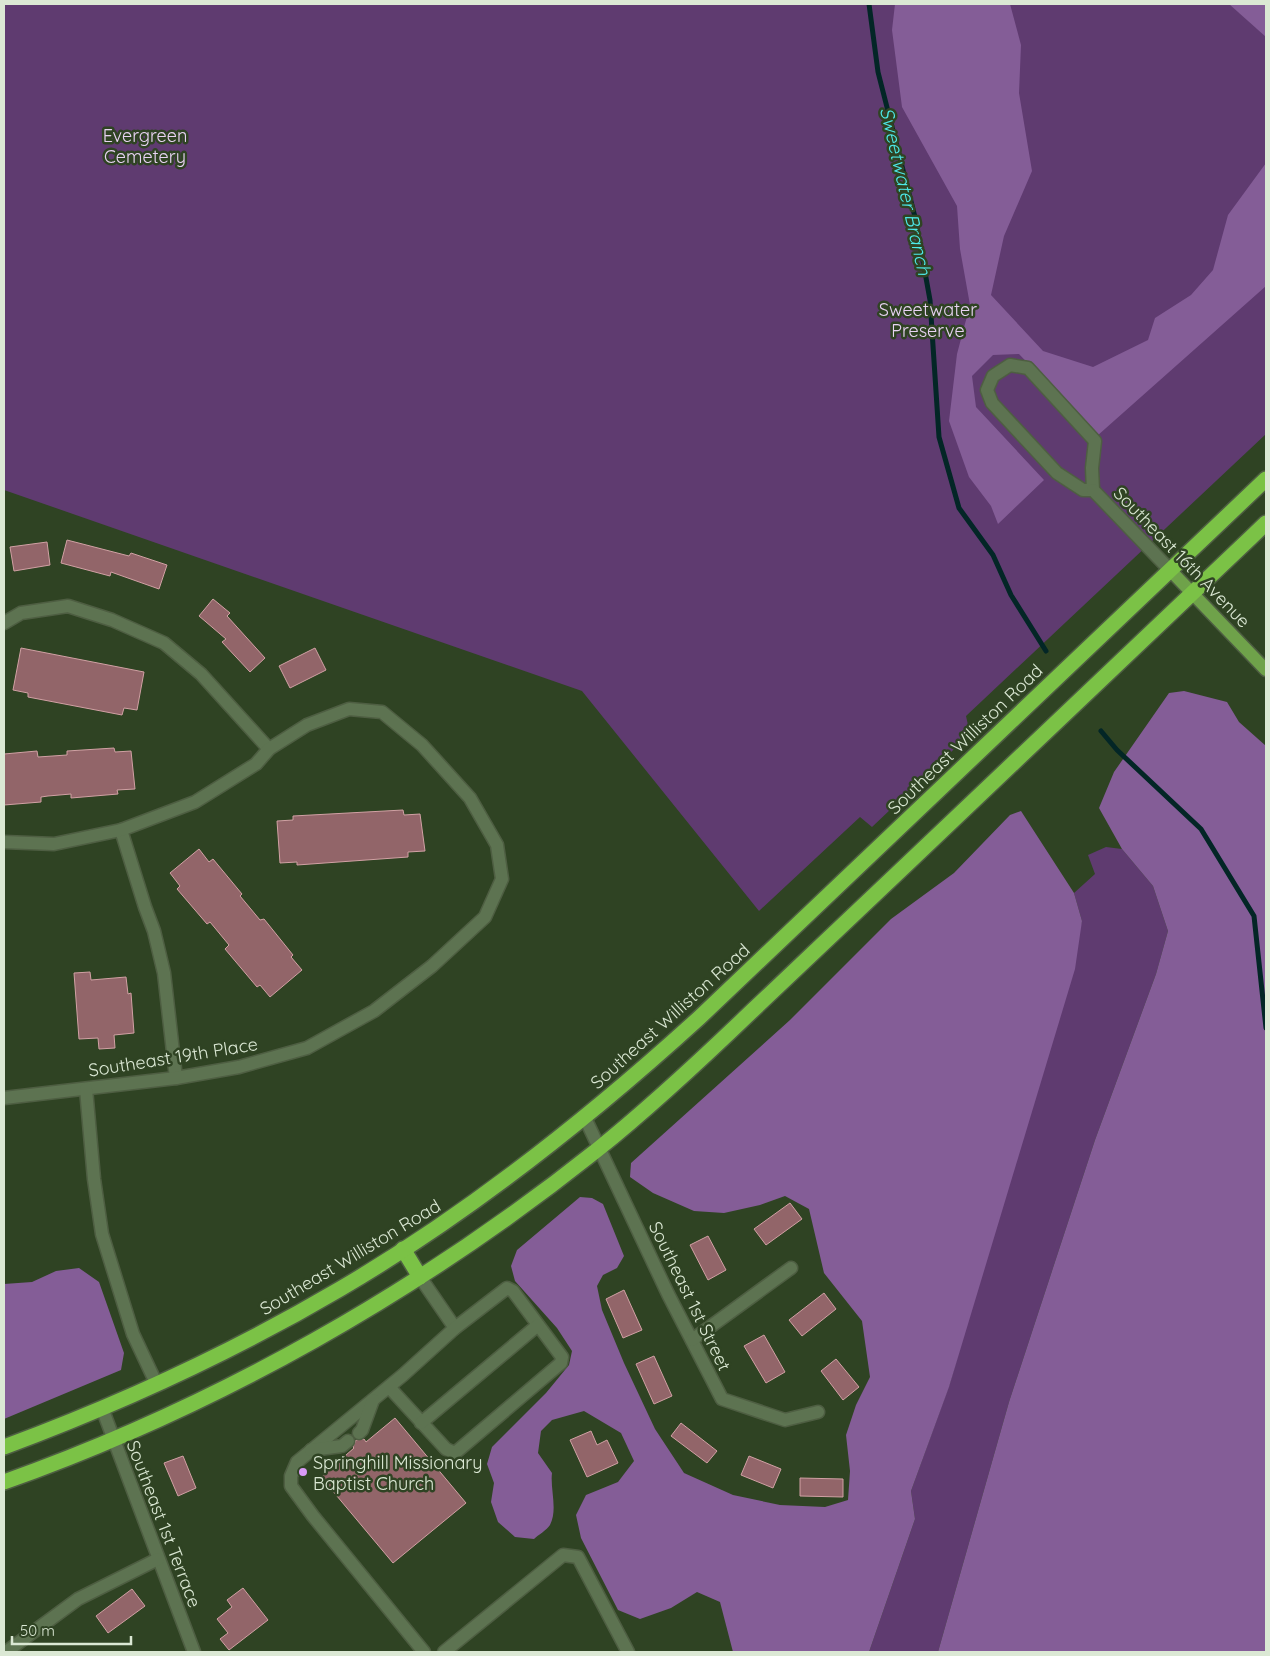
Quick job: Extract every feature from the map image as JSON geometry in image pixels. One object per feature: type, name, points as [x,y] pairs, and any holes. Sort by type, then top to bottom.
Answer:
[{"type":"highway","name":"Southeast Williston Road","points":[[4,1447],[157,1385],[280,1323],[403,1249],[496,1186],[585,1118],[641,1071],[706,1011],[1266,479]]},
{"type":"highway","points":[[4,1482],[113,1439],[179,1410],[297,1350],[420,1277],[476,1240],[599,1148],[704,1057],[1266,523]]},
{"type":"highway","points":[[403,1249],[420,1277]]},
{"type":"main road","name":"Southeast 16th Avenue","points":[[1170,570],[1266,670]]},
{"type":"street","points":[[1010,365],[1028,368],[1095,441],[1092,468],[1093,490],[1083,490],[1057,473],[992,403],[987,390],[993,376],[1010,365]]},
{"type":"street","name":"Southeast 16th Avenue","points":[[1093,490],[1170,570]]},
{"type":"street","points":[[4,623],[21,613],[68,606],[112,620],[164,643],[201,674],[269,749]]},
{"type":"street","name":"Southeast 19th Place","points":[[4,842],[54,844],[121,830],[195,802],[256,764],[269,749],[307,725],[350,709],[382,712],[422,745],[470,798],[497,845],[502,879],[485,917],[432,966],[374,1011],[307,1048],[239,1068],[176,1078],[4,1098]]},
{"type":"street","points":[[121,830],[154,931],[164,973],[176,1078]]},
{"type":"street","points":[[86,1089],[94,1179],[102,1234],[133,1334],[157,1385]]},
{"type":"street","name":"Southeast 1st Street","points":[[585,1118],[668,1294],[722,1399],[785,1420],[818,1412]]},
{"type":"street","points":[[692,1340],[791,1268]]},
{"type":"street","points":[[420,1277],[455,1328]]},
{"type":"street","points":[[389,1387],[446,1449],[455,1453],[561,1363],[562,1357],[513,1291],[507,1288],[455,1328],[389,1387],[297,1462],[291,1476],[291,1486],[313,1516],[424,1652]]},
{"type":"street","points":[[421,1422],[538,1325]]},
{"type":"street","points":[[359,1433],[362,1430],[373,1400]]},
{"type":"street","name":"Southeast 1st Terrace","points":[[102,1408],[194,1652]]},
{"type":"street","points":[[311,1450],[342,1446],[348,1442]]},
{"type":"street","points":[[444,1652],[563,1555],[578,1557],[628,1652]]},
{"type":"street","points":[[6,1652],[78,1599],[158,1559]]},
{"type":"green space","name":"Sweetwater Preserve","points":[[4,4],[1266,4],[1266,434],[966,716],[970,734],[872,827],[860,817],[759,911],[582,691],[4,490]]},
{"type":"green space","points":[[1106,847],[1122,849],[1153,886],[1168,931],[1156,974],[1095,1140],[1009,1402],[938,1652],[869,1652],[915,1519],[911,1491],[950,1383],[1082,921],[1074,893],[1095,874],[1088,855]]},
{"type":"shaded area","points":[[895,4],[1010,4],[1021,45],[1019,93],[1032,171],[1004,236],[991,295],[1043,351],[1093,367],[1148,340],[1155,318],[1191,295],[1213,270],[1228,215],[1266,163],[1266,286],[1097,436],[1019,354],[993,355],[972,376],[976,407],[1044,480],[998,524],[991,506],[969,477],[949,421],[957,354],[970,305],[960,249],[957,206],[902,107],[892,30]]},
{"type":"shaded area","points":[[1229,4],[1266,4],[1266,37]]},
{"type":"shaded area","points":[[1184,691],[1227,702],[1239,722],[1266,746],[1266,1652],[938,1652],[1009,1402],[1095,1140],[1156,974],[1168,931],[1153,886],[1122,849],[1099,808],[1114,772],[1169,693]]},
{"type":"shaded area","points":[[1021,811],[1074,893],[1082,921],[1075,969],[949,1387],[911,1491],[915,1519],[869,1652],[733,1652],[720,1602],[697,1592],[671,1608],[640,1619],[618,1610],[581,1538],[576,1515],[586,1495],[618,1482],[634,1461],[621,1433],[584,1411],[552,1420],[541,1431],[538,1453],[552,1473],[554,1506],[549,1527],[534,1539],[515,1537],[498,1522],[491,1502],[494,1483],[487,1464],[492,1447],[546,1393],[569,1365],[572,1351],[557,1328],[515,1281],[511,1266],[517,1250],[580,1197],[592,1198],[603,1204],[624,1256],[617,1268],[603,1275],[597,1286],[602,1310],[655,1429],[684,1473],[733,1495],[780,1505],[825,1507],[848,1500],[850,1471],[846,1435],[856,1405],[870,1377],[862,1321],[824,1273],[809,1209],[785,1196],[760,1205],[724,1213],[694,1211],[653,1193],[630,1177],[631,1163],[790,1020],[891,919],[954,873],[1010,815]]},
{"type":"shaded area","points":[[79,1268],[99,1282],[124,1353],[121,1370],[4,1419],[4,1284],[32,1282],[56,1271]]},
{"type":"building","points":[[67,540],[129,556],[131,553],[167,565],[159,589],[111,572],[110,576],[61,563]]},
{"type":"building","points":[[47,542],[50,565],[14,571],[10,547]]},
{"type":"building","points":[[213,599],[230,613],[227,616],[265,658],[250,672],[222,642],[226,639],[199,616]]},
{"type":"building","points":[[21,648],[144,672],[137,710],[124,708],[122,715],[28,697],[28,693],[13,690]]},
{"type":"building","points":[[315,648],[326,670],[290,688],[279,666]]},
{"type":"building","points":[[114,748],[115,752],[131,751],[135,789],[117,790],[118,794],[71,798],[71,794],[48,796],[41,797],[41,802],[4,805],[4,754],[37,751],[38,757],[67,755],[67,751]]},
{"type":"building","points":[[403,810],[404,815],[420,814],[425,851],[408,852],[408,857],[297,865],[297,862],[280,863],[277,821],[293,820],[293,816]]},
{"type":"building","points":[[199,849],[209,862],[213,859],[242,894],[240,896],[260,920],[264,919],[293,955],[291,957],[302,970],[270,997],[260,985],[257,987],[225,949],[229,945],[210,922],[207,924],[177,889],[180,886],[170,873]]},
{"type":"building","points":[[90,972],[91,980],[126,977],[128,994],[131,993],[134,1033],[114,1035],[115,1048],[99,1049],[98,1038],[79,1039],[74,973]]},
{"type":"building","points":[[790,1203],[802,1219],[766,1245],[754,1229]]},
{"type":"building","points":[[708,1236],[726,1270],[708,1280],[690,1245]]},
{"type":"building","points":[[624,1290],[642,1330],[623,1338],[606,1299]]},
{"type":"building","points":[[824,1293],[836,1309],[802,1336],[789,1320]]},
{"type":"building","points":[[764,1335],[785,1372],[766,1383],[744,1346]]},
{"type":"building","points":[[654,1356],[672,1396],[654,1404],[636,1364]]},
{"type":"building","points":[[836,1359],[859,1387],[843,1400],[821,1371]]},
{"type":"building","points":[[395,1418],[466,1503],[393,1563],[321,1477],[354,1448],[356,1440],[364,1439],[366,1442]]},
{"type":"building","points":[[681,1423],[717,1451],[707,1463],[671,1436]]},
{"type":"building","points":[[591,1431],[597,1445],[607,1440],[618,1463],[587,1477],[570,1440]]},
{"type":"building","points":[[183,1456],[196,1488],[178,1496],[164,1463]]},
{"type":"building","points":[[749,1456],[781,1469],[773,1488],[741,1475]]},
{"type":"building","points":[[800,1478],[843,1479],[843,1497],[800,1496]]},
{"type":"building","points":[[243,1588],[268,1620],[229,1650],[220,1639],[228,1633],[217,1619],[232,1607],[227,1600]]},
{"type":"building","points":[[132,1589],[145,1606],[108,1633],[96,1616]]},
{"type":"waterway","name":"Sweetwater Branch","points":[[869,4],[878,72],[915,217],[930,300],[939,437],[959,508],[993,555],[1011,595],[1046,651]]},
{"type":"waterway","name":"Sweetwater Branch","points":[[1101,731],[1117,750],[1201,829],[1254,916],[1266,1028]]},
{"type":"place","name":"Springhill Missionary Baptist Church","points":[[303,1472]]},
{"type":"park label","name":"Evergreen Cemetery","points":[[145,145]]}]
